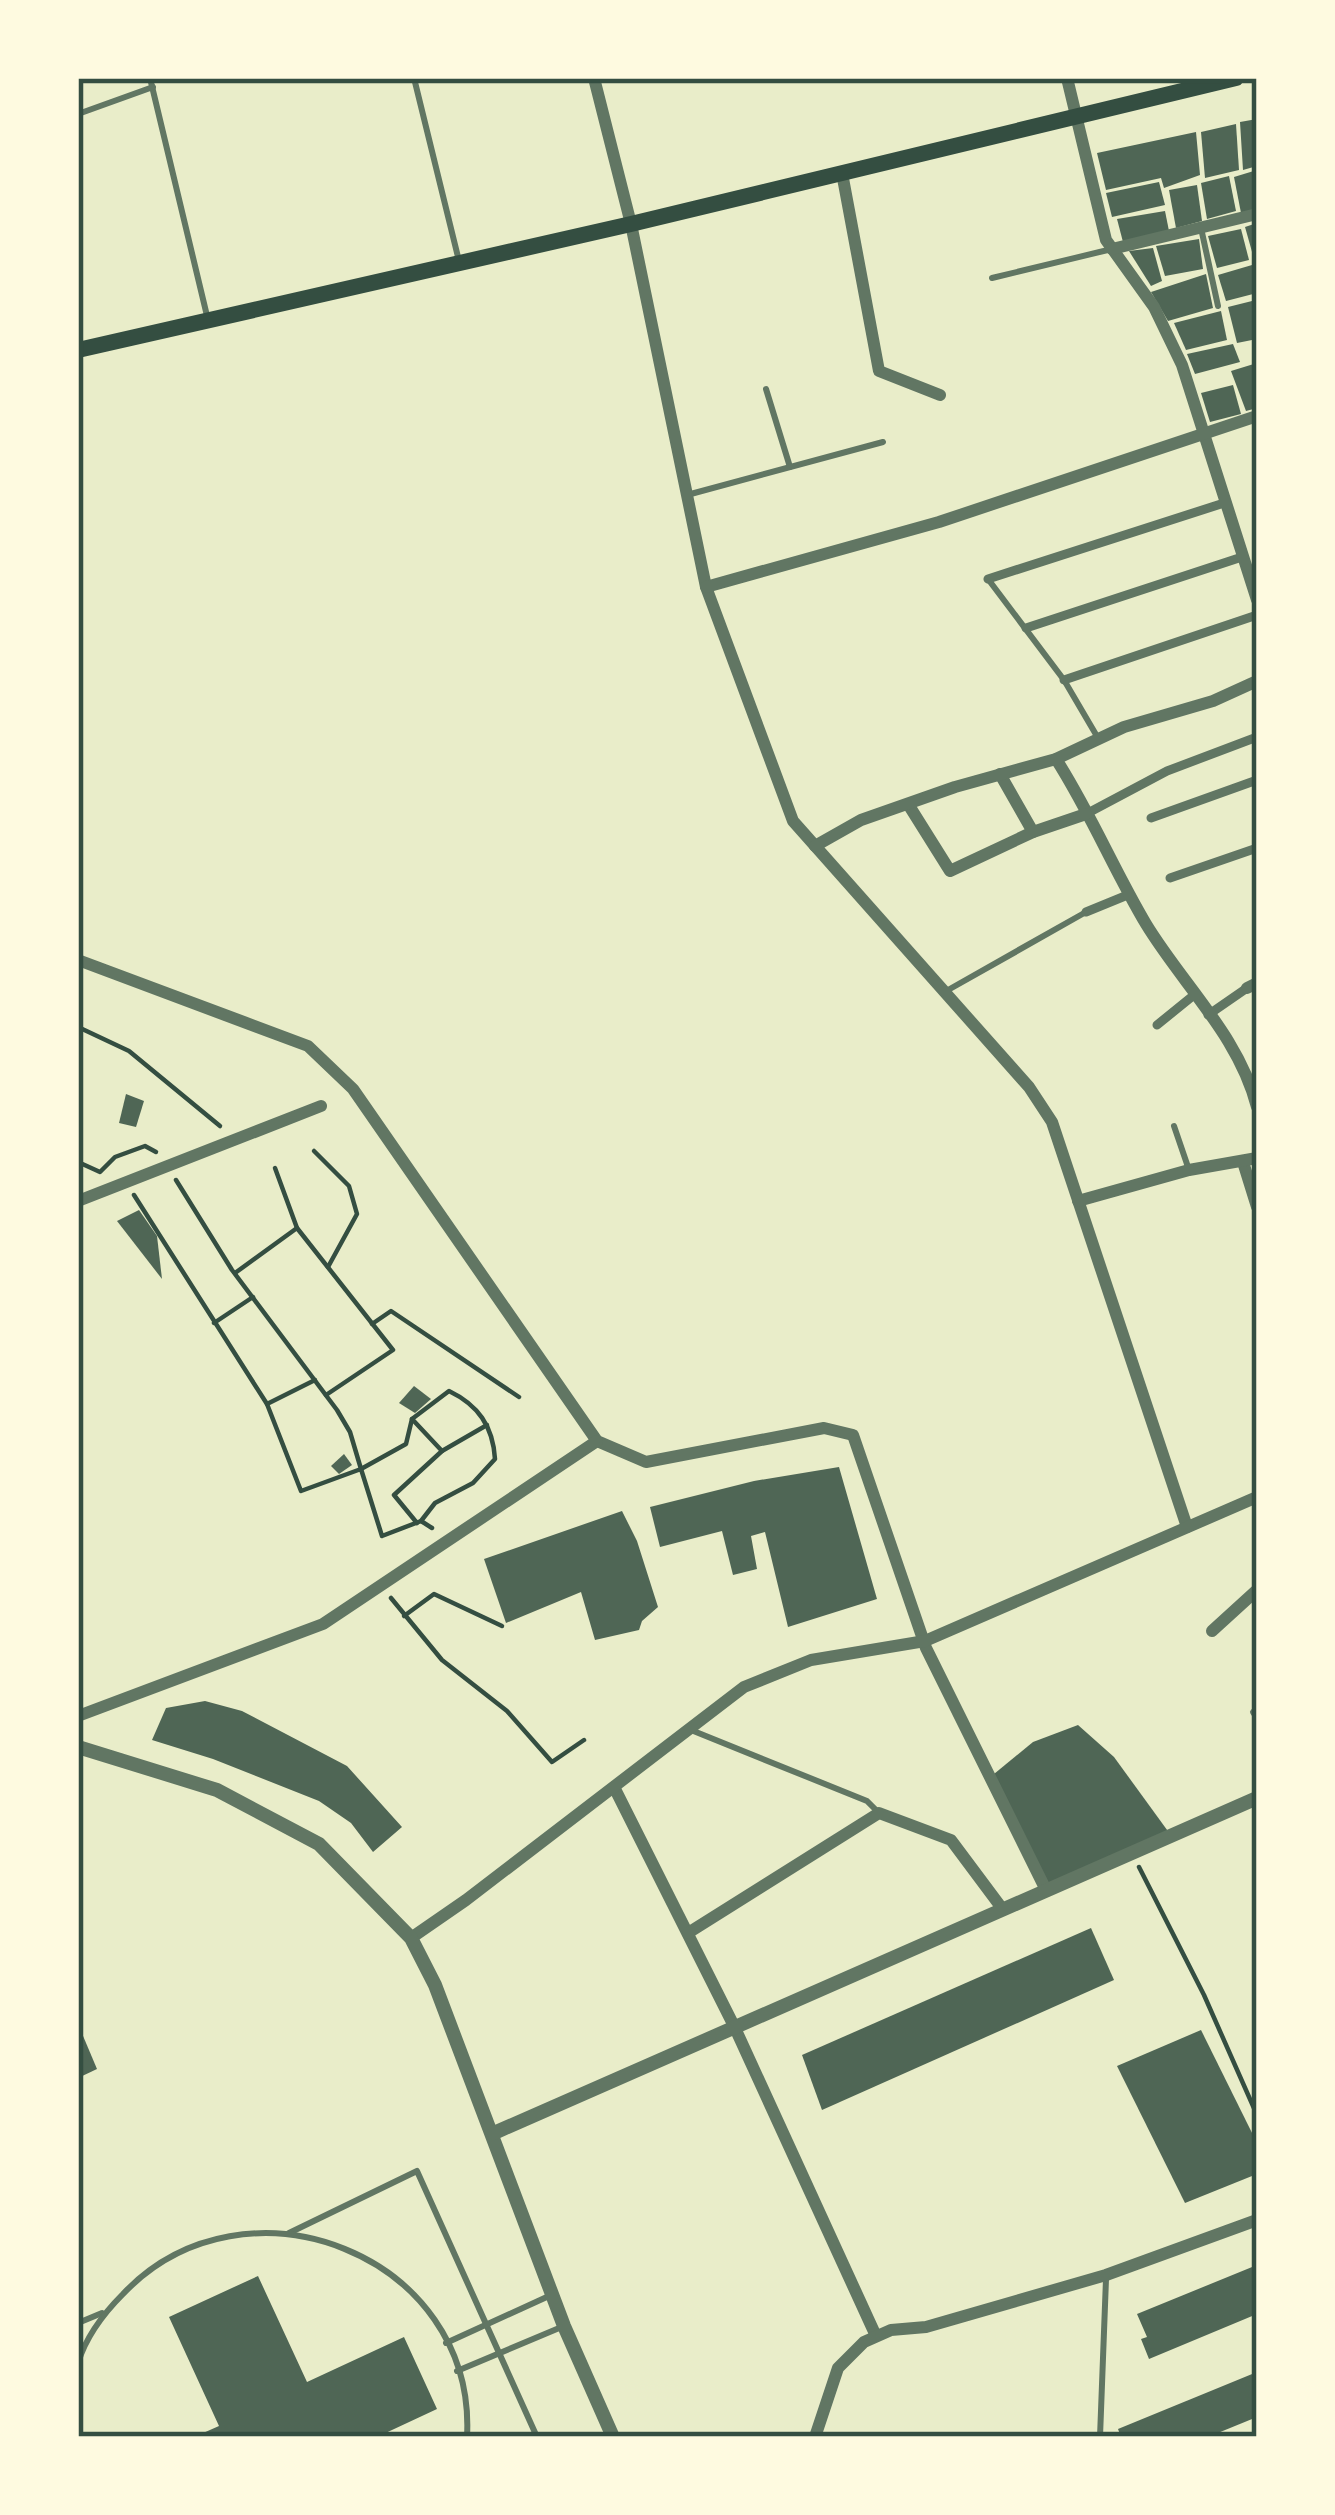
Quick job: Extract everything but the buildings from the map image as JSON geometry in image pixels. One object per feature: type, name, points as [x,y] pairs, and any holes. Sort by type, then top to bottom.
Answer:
[{"type":"main road","points":[[78,350],[631,224],[1236,78]]},
{"type":"street","points":[[593,78],[631,224],[706,587],[793,820],[1029,1087],[1052,1122],[1187,1527]]},
{"type":"street","points":[[1069,83],[1106,240],[1154,307],[1182,365],[1257,599]]},
{"type":"street","points":[[842,173],[879,371],[940,395]]},
{"type":"street","points":[[1112,249],[1257,214]]},
{"type":"street","points":[[706,587],[898,535],[1257,416]]},
{"type":"street","points":[[988,578],[1224,502]]},
{"type":"street","points":[[1026,628],[1243,557]]},
{"type":"street","points":[[1064,680],[1257,615]]},
{"type":"street","points":[[815,847],[861,820],[1000,773],[1057,760],[1124,727],[1213,701],[1257,680]]},
{"type":"street","points":[[908,804],[950,871],[1033,832],[1087,814],[1167,771],[1257,737]]},
{"type":"street","points":[[1057,760],[1130,894],[1242,1061],[1257,1107]]},
{"type":"street","points":[[1000,773],[1033,832]]},
{"type":"street","points":[[1151,818],[1257,780]]},
{"type":"street","points":[[1170,878],[1257,848]]},
{"type":"street","points":[[1086,912],[1130,894]]},
{"type":"street","points":[[78,960],[308,1046],[353,1089],[597,1441],[646,1462],[824,1428],[853,1435],[925,1641],[1045,1888]]},
{"type":"street","points":[[1208,1015],[1252,986]]},
{"type":"street","points":[[1157,1025],[1194,995]]},
{"type":"street","points":[[78,1201],[321,1106]]},
{"type":"street","points":[[1078,1201],[1190,1170],[1250,1160],[1257,1207]]},
{"type":"street","points":[[78,1716],[323,1624],[597,1441]]},
{"type":"street","points":[[411,1938],[744,1687],[812,1660],[925,1641],[1257,1496]]},
{"type":"street","points":[[1212,1631],[1257,1590]]},
{"type":"street","points":[[78,1747],[218,1790],[284,1822],[320,1844],[411,1938],[435,1985],[564,2326],[613,2437]]},
{"type":"street","points":[[614,1786],[735,2028],[876,2336]]},
{"type":"street","points":[[494,2134],[1257,1798]]},
{"type":"street","points":[[688,1933],[879,1813],[951,1840],[1001,1907]]},
{"type":"street","points":[[815,2437],[838,2368],[876,2336],[1106,2275],[1257,2220]]},
{"type":"lane","points":[[414,78],[459,263]]},
{"type":"lane","points":[[78,114],[151,82],[208,320]]},
{"type":"lane","points":[[1201,228],[1218,305]]},
{"type":"lane","points":[[992,278],[1112,249]]},
{"type":"lane","points":[[766,389],[790,467]]},
{"type":"lane","points":[[687,495],[884,442]]},
{"type":"lane","points":[[988,578],[1064,680],[1098,738]]},
{"type":"lane","points":[[944,992],[1086,912]]},
{"type":"lane","points":[[1174,1126],[1190,1170]]},
{"type":"lane","points":[[1257,1708],[1253,1712],[1257,1718]]},
{"type":"lane","points":[[689,1729],[867,1801],[879,1813]]},
{"type":"lane","points":[[288,2233],[417,2171],[537,2437]]},
{"type":"lane","points":[[78,2363],[105,2312],[139,2277],[180,2251],[226,2235],[288,2233],[348,2248],[411,2291],[446,2343],[458,2371],[467,2437]]},
{"type":"lane","points":[[1100,2437],[1106,2275]]},
{"type":"lane","points":[[446,2343],[552,2294]]},
{"type":"lane","points":[[78,2324],[105,2312]]},
{"type":"lane","points":[[458,2371],[564,2326]]},
{"type":"path","points":[[78,1027],[129,1051],[238,1142]]},
{"type":"path","points":[[78,1162],[100,1172],[115,1157],[145,1146],[165,1158],[235,1273],[350,1432],[361,1469],[382,1536],[419,1522],[435,1503],[473,1483],[495,1459],[494,1434],[469,1401],[449,1391],[412,1419],[406,1444],[361,1469],[301,1491],[267,1404],[123,1181]]},
{"type":"path","points":[[314,1151],[350,1186],[356,1214],[328,1268]]},
{"type":"path","points":[[275,1168],[297,1228],[393,1350],[326,1395]]},
{"type":"path","points":[[235,1273],[297,1228]]},
{"type":"path","points":[[214,1323],[253,1298]]},
{"type":"path","points":[[372,1324],[391,1311],[519,1397]]},
{"type":"path","points":[[267,1404],[316,1380]]},
{"type":"path","points":[[412,1419],[442,1451]]},
{"type":"path","points":[[449,1540],[419,1522],[394,1496],[442,1451],[487,1425]]},
{"type":"path","points":[[382,1586],[442,1660],[507,1711],[552,1762],[584,1740]]},
{"type":"path","points":[[404,1616],[434,1594],[502,1626]]},
{"type":"path","points":[[1131,1851],[1204,1995],[1257,2115]]}]
